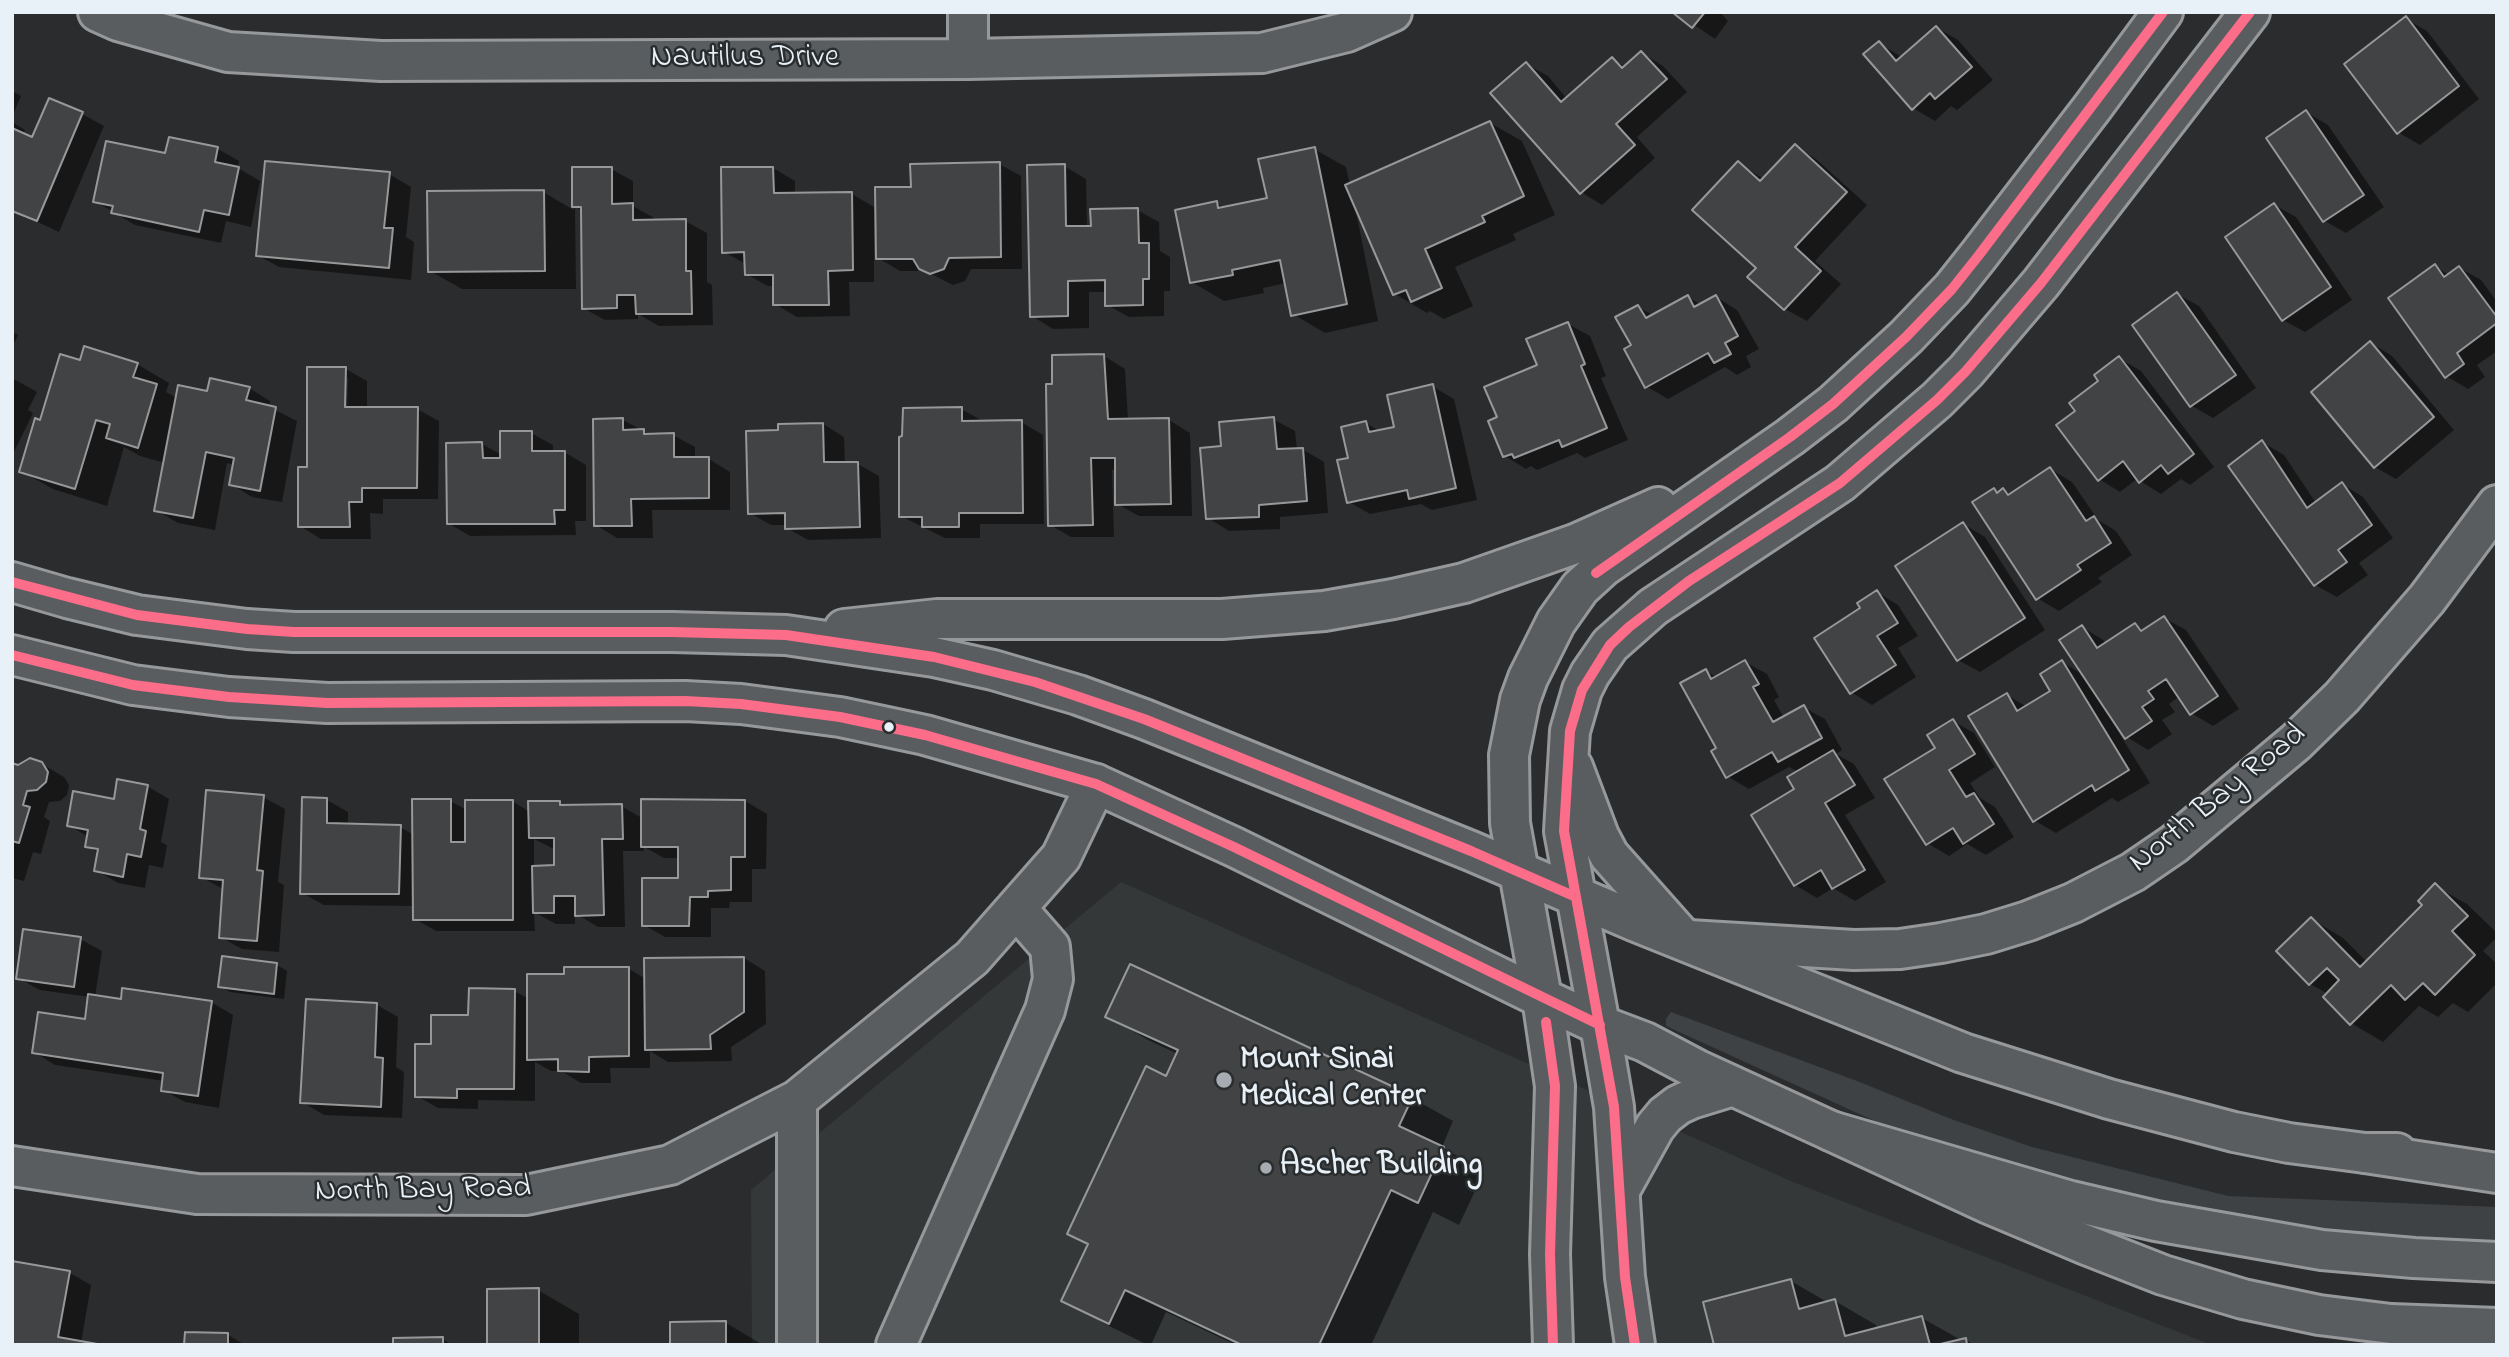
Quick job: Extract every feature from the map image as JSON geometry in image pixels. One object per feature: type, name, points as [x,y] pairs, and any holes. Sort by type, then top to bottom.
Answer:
[{"type":"main road","name":"Nautilus Drive","points":[[98,12],[118,21],[228,52],[381,61],[968,59],[1262,53],[1347,33],[1392,12]]},
{"type":"main road","points":[[968,12],[968,59]]},
{"type":"main road","points":[[1553,1345],[1550,1254],[1555,1086],[1510,823],[1510,755],[1520,701],[1532,668],[1569,602],[1590,578],[1833,404],[1906,338],[1952,289],[2163,12]]},
{"type":"main road","points":[[1635,1345],[1625,1277],[1614,1107],[1564,831],[1570,731],[1582,690],[1599,659],[1629,627],[1689,582],[1840,483],[1937,400],[1966,371],[2032,294],[2250,12]]},
{"type":"main road","points":[[786,635],[937,619],[1222,619],[1294,615],[1354,606],[1464,583],[1522,564],[1575,544],[1743,469]]},
{"type":"main road","name":"North Bay Road","points":[[1684,940],[1854,950],[1900,949],[1928,945],[1986,934],[2028,920],[2073,903],[2133,872],[2174,844],[2297,741],[2342,696],[2427,599],[2497,506]]},
{"type":"main road","points":[[12,582],[137,615],[247,629],[319,632],[672,632],[786,635],[934,657],[993,670],[1078,695],[1191,738],[1915,1034],[2032,1076],[2234,1132],[2289,1143],[2497,1172]]},
{"type":"main road","points":[[12,655],[133,685],[185,693],[327,703],[685,701],[741,705],[890,726],[969,746],[1096,784],[1247,853],[1542,998],[1645,1042],[1830,1131],[1989,1204],[2163,1275],[2243,1299],[2319,1315],[2391,1324],[2497,1328]]},
{"type":"main road","points":[[1568,754],[1598,836],[1609,855],[1684,940]]},
{"type":"main road","name":"North Bay Road","points":[[12,1167],[197,1194],[526,1195],[670,1165],[797,1100],[972,958],[1061,857],[1096,784]]},
{"type":"main road","points":[[897,1344],[1045,1010],[1054,979],[1051,947],[1016,908]]},
{"type":"main road","points":[[1620,1190],[1655,1127],[1665,1115],[1691,1099],[1733,1086]]},
{"type":"main road","points":[[797,1100],[797,1345]]},
{"type":"main road","points":[[1830,1131],[2071,1200],[2157,1221],[2322,1250],[2497,1262]]},
{"type":"main road","points":[[2365,1153],[2497,1154]]},
{"type":"shaded area","name":"Mount Sinai Medical Center","points":[[1121,882],[1793,1182],[2212,1345],[752,1345],[751,1190]]},
{"type":"shaded area","points":[[1671,1012],[1951,1119],[2032,1147],[2228,1196],[2497,1207],[2497,1251],[2283,1234],[1992,1164],[1877,1122],[1666,1026],[1666,1019]]},
{"type":"building","points":[[1672,12],[1705,12],[1692,28]]},
{"type":"building","points":[[2406,16],[2459,86],[2397,134],[2344,64]]},
{"type":"building","points":[[1936,26],[1972,67],[1935,99],[1930,93],[1912,110],[1863,54],[1879,41],[1896,61]]},
{"type":"building","points":[[1641,51],[1667,79],[1616,124],[1635,145],[1580,194],[1490,93],[1526,62],[1561,102],[1612,57],[1622,68]]},
{"type":"building","points":[[49,98],[83,112],[37,221],[12,211],[12,128],[32,137]]},
{"type":"building","points":[[2306,110],[2364,195],[2323,222],[2266,138]]},
{"type":"building","points":[[1490,121],[1524,196],[1482,216],[1485,222],[1425,249],[1442,288],[1411,302],[1406,290],[1393,295],[1345,185]]},
{"type":"building","points":[[169,137],[218,147],[215,162],[239,167],[229,215],[204,210],[199,232],[111,213],[113,206],[93,202],[106,141],[165,153]]},
{"type":"building","points":[[1795,144],[1847,192],[1795,247],[1821,271],[1784,310],[1747,277],[1756,268],[1692,210],[1738,161],[1760,181]]},
{"type":"building","points":[[1315,147],[1347,304],[1291,316],[1280,260],[1232,270],[1233,275],[1190,283],[1175,210],[1217,201],[1218,208],[1267,198],[1258,159]]},
{"type":"building","points":[[265,161],[390,172],[384,228],[393,228],[389,268],[256,256]]},
{"type":"building","points":[[1000,162],[1001,257],[949,258],[944,269],[930,274],[919,269],[913,259],[876,259],[875,187],[911,187],[910,164]]},
{"type":"building","points":[[1065,164],[1066,226],[1091,226],[1090,209],[1138,208],[1139,243],[1149,243],[1149,279],[1143,279],[1143,305],[1105,306],[1105,280],[1068,281],[1068,316],[1030,317],[1027,165]]},
{"type":"building","points":[[572,167],[612,167],[612,204],[633,203],[633,220],[686,219],[686,271],[691,271],[692,314],[636,314],[635,295],[617,295],[617,308],[582,309],[581,207],[572,207]]},
{"type":"building","points":[[721,167],[773,167],[774,193],[852,192],[853,270],[828,271],[829,305],[773,305],[773,275],[745,275],[744,252],[722,253]]},
{"type":"building","points":[[544,190],[545,271],[428,272],[427,191]]},
{"type":"building","points":[[2274,203],[2331,287],[2282,321],[2225,237]]},
{"type":"building","points":[[2435,264],[2444,277],[2459,266],[2497,317],[2497,323],[2457,353],[2464,364],[2445,378],[2388,298]]},
{"type":"building","points":[[2177,292],[2236,375],[2190,407],[2132,325]]},
{"type":"building","points":[[1688,295],[1694,307],[1716,295],[1738,336],[1725,343],[1731,354],[1714,363],[1708,353],[1645,388],[1624,349],[1631,345],[1615,317],[1638,305],[1646,318]]},
{"type":"building","points":[[1568,322],[1585,364],[1581,366],[1607,428],[1562,447],[1559,440],[1514,458],[1512,454],[1503,457],[1488,421],[1497,417],[1484,387],[1537,365],[1526,339]]},
{"type":"building","points":[[2370,341],[2434,417],[2374,468],[2311,392]]},
{"type":"building","points":[[84,346],[138,363],[133,377],[157,384],[138,448],[106,438],[110,424],[96,420],[75,489],[19,472],[35,418],[40,420],[60,354],[80,360]]},
{"type":"building","points":[[1104,354],[1108,419],[1169,418],[1171,504],[1115,505],[1115,458],[1091,458],[1093,525],[1048,526],[1046,384],[1052,384],[1052,355]]},
{"type":"building","points":[[2119,356],[2194,454],[2168,474],[2161,465],[2139,483],[2123,461],[2098,481],[2056,425],[2075,411],[2069,403],[2098,381],[2094,375]]},
{"type":"building","points":[[307,367],[346,367],[345,407],[418,407],[417,488],[362,488],[362,502],[349,502],[350,527],[298,527],[298,467],[307,467]]},
{"type":"building","points":[[210,378],[250,387],[246,400],[276,407],[260,491],[229,485],[234,458],[206,452],[193,518],[154,511],[178,385],[207,391]]},
{"type":"building","points":[[1433,384],[1456,488],[1409,499],[1407,490],[1347,503],[1337,460],[1348,458],[1341,427],[1366,421],[1369,432],[1394,427],[1387,395]]},
{"type":"building","points":[[962,407],[962,421],[1022,420],[1023,513],[959,513],[959,527],[922,527],[922,517],[899,517],[899,437],[902,436],[903,408]]},
{"type":"building","points":[[1274,417],[1277,449],[1303,448],[1307,501],[1259,505],[1259,517],[1206,519],[1200,448],[1221,446],[1219,422]]},
{"type":"building","points":[[623,418],[623,430],[644,429],[644,434],[674,433],[674,457],[709,457],[709,498],[631,499],[632,526],[594,526],[593,419]]},
{"type":"building","points":[[823,423],[824,462],[858,462],[860,527],[785,529],[785,513],[748,514],[746,431],[778,430],[778,424]]},
{"type":"building","points":[[500,431],[532,431],[532,451],[565,451],[565,510],[554,510],[555,524],[447,524],[446,443],[482,442],[483,458],[500,458]]},
{"type":"building","points":[[2262,440],[2307,508],[2342,482],[2372,525],[2338,550],[2347,562],[2314,586],[2228,466]]},
{"type":"building","points":[[2050,467],[2086,521],[2094,516],[2111,543],[2077,565],[2081,570],[2036,600],[1972,502],[1994,488],[1997,493],[2003,488],[2008,495]]},
{"type":"building","points":[[1963,522],[2025,618],[1957,661],[1895,566]]},
{"type":"building","points":[[1877,590],[1898,623],[1877,636],[1896,665],[1850,694],[1814,638],[1860,608],[1857,603]]},
{"type":"building","points":[[2164,616],[2218,696],[2190,715],[2166,679],[2148,691],[2154,699],[2142,707],[2152,721],[2125,739],[2059,640],[2082,625],[2097,648],[2135,623],[2141,631]]},
{"type":"building","points":[[1745,660],[1759,684],[1753,687],[1773,722],[1804,705],[1822,738],[1778,762],[1772,752],[1726,778],[1711,751],[1716,748],[1680,683],[1706,669],[1711,679]]},
{"type":"building","points":[[2062,660],[2129,770],[2095,791],[2092,785],[2033,822],[1968,716],[2007,693],[2017,711],[2050,691],[2040,674]]},
{"type":"building","points":[[1953,719],[1975,754],[1949,770],[1966,797],[1974,793],[1994,824],[1963,844],[1953,828],[1926,845],[1884,779],[1935,748],[1927,735]]},
{"type":"building","points":[[1833,750],[1855,785],[1825,803],[1865,870],[1832,889],[1821,870],[1794,886],[1751,815],[1794,789],[1787,777]]},
{"type":"building","points":[[30,758],[42,762],[48,772],[46,782],[37,790],[27,791],[23,805],[30,807],[19,843],[12,841],[12,763],[18,765]]},
{"type":"building","points":[[117,779],[148,785],[140,829],[146,831],[141,857],[127,854],[123,877],[94,871],[98,849],[85,847],[88,830],[67,826],[73,791],[114,799]]},
{"type":"building","points":[[206,790],[264,795],[257,870],[263,871],[257,941],[219,938],[223,880],[199,878]]},
{"type":"building","points":[[302,797],[327,798],[327,823],[401,825],[399,894],[300,894]]},
{"type":"building","points":[[412,799],[451,799],[451,842],[465,842],[465,800],[513,800],[513,920],[413,920]]},
{"type":"building","points":[[641,799],[745,800],[745,857],[731,857],[731,890],[708,891],[708,897],[690,897],[689,926],[642,926],[642,878],[678,878],[678,847],[641,847]]},
{"type":"building","points":[[528,801],[560,801],[560,805],[622,804],[623,839],[602,839],[604,915],[575,916],[575,896],[554,896],[554,913],[533,913],[532,866],[554,865],[554,838],[529,838]]},
{"type":"building","points":[[2435,883],[2468,916],[2452,931],[2475,955],[2435,995],[2423,983],[2405,1000],[2391,985],[2350,1025],[2323,997],[2339,980],[2327,968],[2309,985],[2276,951],[2311,917],[2360,967],[2422,905],[2418,901]]},
{"type":"building","points":[[23,929],[81,937],[74,987],[16,979]]},
{"type":"building","points":[[222,956],[277,963],[274,994],[218,987]]},
{"type":"building","points":[[744,957],[744,1012],[710,1035],[711,1049],[645,1050],[644,958]]},
{"type":"building","name":"Ascher Building","points":[[1130,964],[1413,1096],[1399,1126],[1444,1147],[1418,1203],[1391,1190],[1319,1345],[1242,1345],[1125,1290],[1109,1324],[1061,1301],[1088,1244],[1067,1234],[1146,1066],[1166,1076],[1178,1050],[1105,1017]]},
{"type":"building","points":[[564,967],[629,967],[629,1056],[589,1057],[589,1072],[558,1071],[558,1059],[527,1060],[527,974],[564,974]]},
{"type":"building","points":[[122,988],[212,1001],[198,1096],[161,1091],[163,1073],[32,1053],[38,1012],[85,1019],[88,994],[121,999]]},
{"type":"building","points":[[469,988],[515,989],[514,1089],[457,1089],[457,1098],[415,1097],[415,1044],[431,1044],[431,1015],[468,1015]]},
{"type":"building","points":[[306,999],[377,1003],[375,1057],[383,1058],[381,1107],[300,1103]]},
{"type":"building","points":[[12,1261],[70,1271],[58,1337],[103,1345],[12,1345]]},
{"type":"building","points":[[1791,1279],[1799,1309],[1835,1299],[1845,1336],[1922,1316],[1930,1345],[1714,1345],[1703,1302]]},
{"type":"building","points":[[539,1288],[539,1345],[487,1345],[487,1289]]},
{"type":"building","points":[[726,1321],[726,1345],[670,1345],[670,1322]]},
{"type":"building","points":[[185,1332],[228,1333],[228,1345],[184,1345]]},
{"type":"building","points":[[443,1337],[443,1345],[393,1345],[393,1338]]},
{"type":"building","points":[[1966,1338],[1967,1345],[1936,1345]]},
{"type":"transit line","points":[[1596,573],[1790,437],[1833,404],[1906,337],[1952,289],[1979,255],[2163,12]]},
{"type":"transit line","points":[[1635,1345],[1625,1277],[1614,1107],[1564,831],[1570,731],[1582,690],[1610,645],[1629,627],[1689,581],[1840,483],[1937,400],[1966,371],[2041,283],[2250,12]]},
{"type":"transit line","points":[[12,582],[137,615],[247,629],[294,632],[672,632],[786,635],[934,657],[1035,682],[1144,719],[1471,851],[1576,897]]},
{"type":"transit line","points":[[12,655],[133,685],[229,697],[327,703],[685,701],[741,704],[840,717],[925,735],[1096,784],[1234,847],[1600,1025]]},
{"type":"transit line","points":[[1546,1022],[1555,1086],[1550,1254],[1553,1345]]},
{"type":"place","name":"Mount Sinai Medical Center","points":[[1224,1080]]},
{"type":"place","name":"Ascher Building","points":[[1266,1168]]}]
